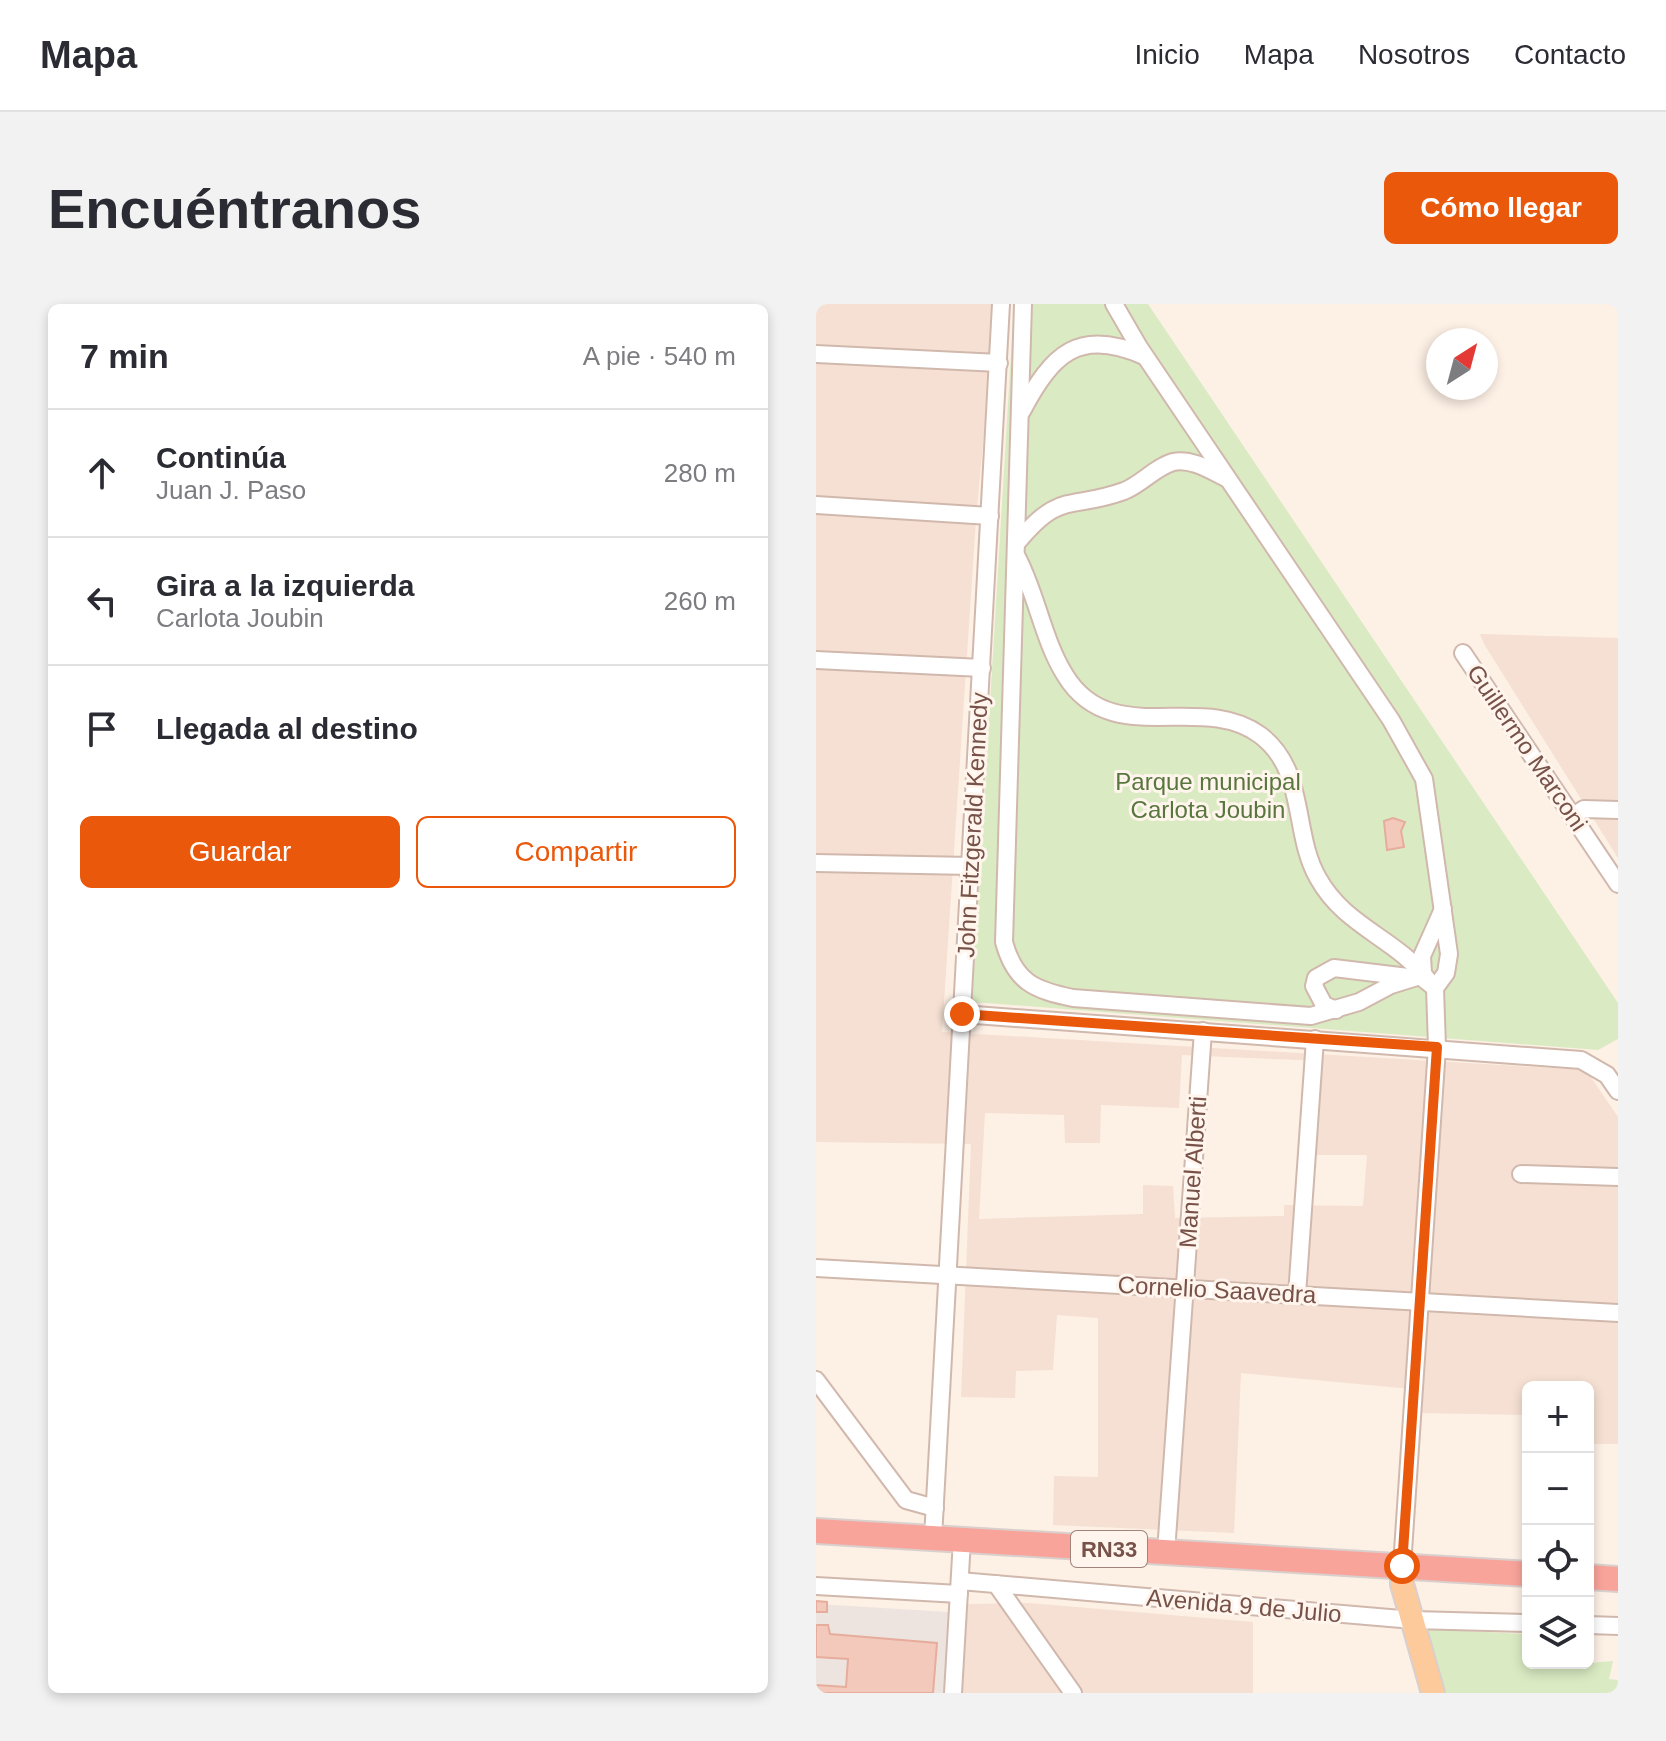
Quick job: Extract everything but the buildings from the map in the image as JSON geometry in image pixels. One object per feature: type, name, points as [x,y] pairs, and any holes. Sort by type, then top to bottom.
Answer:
[{"type":"highway","name":"RN33","points":[[816,1531],[1522,1574]]},
{"type":"highway","points":[[1594,1577],[1618,1579]]},
{"type":"main road","points":[[1402,1566],[1402,1584],[1433,1693]]},
{"type":"street","name":"John Fitzgerald Kennedy","points":[[933,1538],[1001,304]]},
{"type":"street","points":[[1023,304],[1004,942],[1011,966],[1023,979],[1045,993],[1073,998],[1311,1016],[1446,973],[1449,954],[1424,779],[1391,720],[1227,479],[1114,304]]},
{"type":"street","points":[[1020,414],[1036,384],[1070,349],[1090,342],[1122,346],[1146,356]]},
{"type":"street","points":[[816,354],[999,363]]},
{"type":"street","points":[[1016,549],[1042,515],[1064,503],[1124,491],[1175,461],[1201,465],[1227,479]]},
{"type":"street","points":[[816,505],[990,516]]},
{"type":"street","points":[[1016,549],[1064,675],[1082,697],[1096,707],[1122,717],[1224,721],[1259,734],[1277,752],[1291,776],[1315,874],[1329,896],[1362,929],[1404,953],[1424,979]]},
{"type":"street","name":"Guillermo Marconi","points":[[1463,653],[1618,884]]},
{"type":"street","points":[[816,660],[982,668]]},
{"type":"street","points":[[1573,816],[1584,809],[1618,810]]},
{"type":"street","points":[[816,863],[971,866]]},
{"type":"street","points":[[1402,1566],[1437,1047],[1422,956],[1443,907]]},
{"type":"street","points":[[1336,1010],[1324,1005],[1314,986],[1323,973],[1334,968],[1424,979]]},
{"type":"street","points":[[962,1014],[1581,1060],[1607,1075],[1618,1091]]},
{"type":"street","name":"Manuel Alberti","points":[[1166,1552],[1203,1031]]},
{"type":"street","points":[[1297,1295],[1315,1039]]},
{"type":"street","points":[[1521,1174],[1618,1177]]},
{"type":"street","name":"Cornelio Saavedra","points":[[816,1268],[1618,1313]]},
{"type":"street","points":[[816,1380],[906,1500],[935,1508]]},
{"type":"street","points":[[953,1693],[962,1540]]},
{"type":"street","points":[[996,1584],[1073,1693]]},
{"type":"street","name":"Avenida 9 de Julio","points":[[816,1586],[960,1588],[996,1584],[1413,1620],[1522,1623]]},
{"type":"street","points":[[1594,1624],[1618,1626]]},
{"type":"shaded area","points":[[816,304],[996,304],[976,519],[942,1032],[1586,1070],[1618,1117],[1618,1444],[1594,1444],[1594,1381],[1522,1381],[1522,1415],[1419,1413],[1411,1389],[1241,1373],[1234,1533],[1053,1525],[1054,1476],[1098,1477],[1098,1318],[1057,1315],[1053,1370],[1016,1371],[1015,1398],[961,1397],[971,1144],[816,1142]],"holes":[[[1182,1055],[1319,1061],[1313,1155],[1367,1155],[1363,1206],[1284,1205],[1284,1216],[1175,1218],[1173,1186],[1143,1185],[1143,1214],[979,1219],[985,1113],[1064,1115],[1065,1143],[1100,1143],[1101,1105],[1179,1108]]]},
{"type":"shaded area","points":[[1480,634],[1618,638],[1618,858],[1484,644]]},
{"type":"shaded area","points":[[1029,1603],[1253,1622],[1253,1693],[962,1693],[968,1604]]},
{"type":"shaded area","points":[[816,1604],[948,1612],[945,1693],[816,1693]]},
{"type":"green space","name":"Parque municipal Carlota Joubin","points":[[1014,304],[1148,304],[1618,1003],[1618,1039],[1598,1050],[972,1002]]},
{"type":"green space","points":[[1424,1629],[1522,1634],[1522,1669],[1594,1669],[1594,1663],[1613,1661],[1609,1679],[1618,1680],[1618,1693],[1441,1693]]},
{"type":"route","points":[[962,1014],[1437,1047],[1402,1566]]}]
